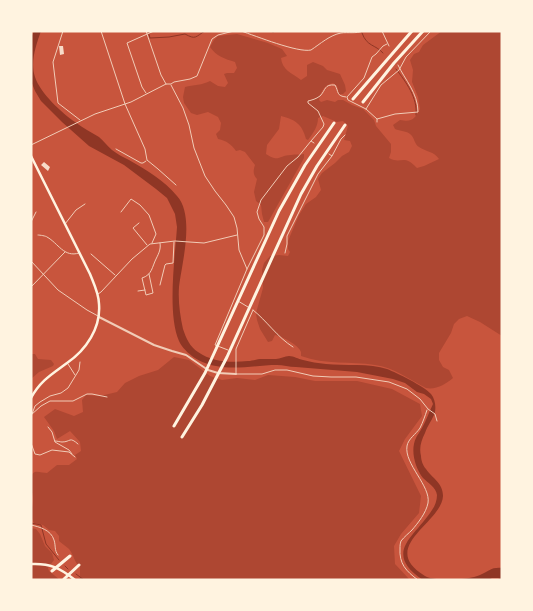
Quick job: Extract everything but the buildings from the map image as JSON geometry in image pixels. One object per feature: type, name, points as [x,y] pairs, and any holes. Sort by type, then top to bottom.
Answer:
[{"type":"highway","points":[[353,99],[412,31]]},
{"type":"highway","points":[[362,102],[423,31]]},
{"type":"highway","points":[[174,426],[205,372],[279,211],[305,165],[334,123]]},
{"type":"highway","points":[[182,437],[215,382],[301,194],[317,166],[345,125]]},
{"type":"highway","points":[[52,571],[70,556]]},
{"type":"highway","points":[[64,579],[79,565]]},
{"type":"main road","points":[[31,156],[80,252],[98,294],[100,306],[99,316],[92,337],[87,345],[77,356],[46,378],[31,398]]},
{"type":"main road","points":[[31,564],[48,565],[61,569],[75,580]]},
{"type":"street","points":[[63,31],[53,62],[58,103],[80,122]]},
{"type":"street","points":[[101,31],[124,104],[145,149],[147,160],[176,186]]},
{"type":"street","points":[[147,94],[142,86],[127,43],[154,31]]},
{"type":"street","points":[[31,145],[95,114],[124,104],[166,84],[197,76],[212,39],[218,34],[234,31]]},
{"type":"street","points":[[241,31],[307,51],[312,50],[339,33],[358,33],[362,31]]},
{"type":"street","points":[[347,97],[364,78],[372,57],[383,46],[388,45],[382,31]]},
{"type":"street","points":[[366,109],[382,86],[398,70],[406,57],[431,31]]},
{"type":"street","points":[[148,33],[161,75],[166,84]]},
{"type":"street","points":[[377,119],[395,114],[416,112],[418,105],[411,88],[398,70],[398,65]]},
{"type":"street","points":[[171,84],[183,108],[194,148],[204,173],[214,192],[234,217],[239,250],[247,269]]},
{"type":"street","points":[[236,351],[231,352],[215,344],[264,234],[264,227],[258,215],[261,200],[287,166],[298,157],[323,127],[324,124],[318,111],[308,101],[319,97],[326,88],[335,85],[339,95],[347,97],[348,100],[366,109],[377,119]]},
{"type":"street","points":[[285,253],[286,238],[318,174],[345,135]]},
{"type":"street","points":[[116,149],[141,163],[147,160]]},
{"type":"street","points":[[328,154],[332,156]]},
{"type":"street","points":[[120,212],[131,199],[140,204],[149,216],[155,232],[152,244]]},
{"type":"street","points":[[65,224],[76,210],[86,204]]},
{"type":"street","points":[[31,222],[36,212]]},
{"type":"street","points":[[139,223],[133,228],[147,246]]},
{"type":"street","points":[[38,235],[46,237],[67,254],[80,252]]},
{"type":"street","points":[[98,294],[147,246],[175,242],[204,243],[238,235]]},
{"type":"street","points":[[160,285],[166,264],[173,263],[175,242]]},
{"type":"street","points":[[149,274],[154,293],[146,295],[142,278],[152,271],[161,248],[160,243]]},
{"type":"street","points":[[31,287],[65,252]]},
{"type":"street","points":[[91,254],[116,276]]},
{"type":"street","points":[[31,261],[58,290],[87,310],[154,345],[186,356],[218,374],[262,374],[275,370],[287,370],[313,376],[372,379],[407,388],[435,414],[437,421]]},
{"type":"street","points":[[138,291],[145,290]]},
{"type":"street","points":[[234,300],[254,310],[285,342],[293,347]]},
{"type":"street","points":[[236,374],[236,351],[254,310]]},
{"type":"street","points":[[31,415],[40,402],[64,391],[79,370],[80,362]]},
{"type":"street","points":[[68,363],[75,375]]},
{"type":"street","points":[[31,415],[40,406],[50,401],[72,401],[87,394],[107,397]]},
{"type":"street","points":[[418,580],[411,575],[401,562],[400,545],[403,538],[423,515],[428,504],[424,487],[409,461],[406,448],[408,442],[421,427],[428,409]]},
{"type":"street","points":[[48,427],[55,441],[72,452],[75,457]]},
{"type":"street","points":[[55,441],[62,442],[70,439],[78,444]]},
{"type":"street","points":[[31,443],[35,454],[40,455],[52,450],[72,454]]},
{"type":"street","points":[[31,525],[43,528],[52,536],[54,539],[54,549],[58,556]]},
{"type":"shaded area","points":[[34,31],[41,31],[34,54],[33,65],[35,77],[46,96],[64,113],[99,137],[114,151],[161,180],[177,196],[185,215],[186,227],[186,240],[179,287],[180,313],[187,339],[198,352],[209,358],[228,362],[278,359],[293,356],[301,360],[326,364],[380,367],[417,384],[431,394],[435,403],[435,410],[421,442],[420,450],[422,463],[437,481],[443,491],[443,496],[440,506],[409,545],[407,555],[412,565],[425,576],[444,580],[423,580],[411,570],[405,561],[403,553],[411,537],[425,520],[437,499],[432,485],[423,478],[418,469],[413,453],[416,438],[433,404],[431,399],[405,383],[357,372],[279,365],[224,367],[211,365],[194,358],[182,346],[175,329],[173,285],[177,227],[175,214],[167,198],[124,165],[89,146],[41,101],[31,81],[31,38]]},
{"type":"shaded area","points":[[442,31],[502,31],[502,336],[467,316],[459,319],[454,324],[439,353],[439,360],[443,367],[449,370],[453,378],[441,386],[426,388],[382,366],[319,361],[301,356],[300,349],[281,337],[275,335],[272,341],[268,342],[257,320],[256,313],[263,288],[262,270],[264,263],[270,256],[288,256],[290,252],[288,241],[299,215],[306,204],[316,197],[321,190],[318,179],[322,173],[349,152],[352,146],[350,141],[344,140],[348,126],[343,121],[337,122],[323,116],[318,118],[316,127],[308,140],[298,123],[281,116],[279,129],[267,145],[266,154],[276,158],[304,154],[304,158],[268,222],[264,222],[261,205],[256,201],[254,192],[257,179],[254,173],[255,165],[245,152],[236,151],[228,143],[218,139],[216,134],[220,130],[221,123],[218,117],[208,112],[197,115],[191,113],[184,103],[183,97],[185,87],[210,81],[218,86],[225,87],[228,83],[224,74],[234,73],[237,68],[235,62],[218,55],[210,47],[218,36],[237,34],[268,43],[282,49],[287,56],[281,58],[283,66],[301,80],[307,76],[307,65],[313,62],[327,70],[340,74],[346,91],[343,94],[339,94],[337,86],[333,83],[327,85],[323,89],[319,100],[321,102],[327,100],[335,102],[343,100],[363,109],[374,120],[376,126],[391,144],[389,158],[409,161],[417,168],[439,159],[435,154],[417,146],[409,133],[395,129],[393,125],[400,120],[407,121],[412,119],[420,109],[412,82],[413,70],[410,60],[414,54],[419,52],[423,45]]},
{"type":"shaded area","points":[[31,354],[35,354],[38,359],[51,360],[54,364],[31,379]]},
{"type":"shaded area","points":[[174,357],[189,360],[210,376],[222,380],[237,378],[255,380],[268,375],[315,381],[357,381],[392,389],[420,404],[422,416],[405,439],[399,451],[421,496],[419,513],[401,534],[394,546],[395,564],[410,580],[78,580],[80,578],[80,567],[69,549],[59,541],[59,536],[55,531],[34,523],[32,517],[31,477],[33,474],[36,472],[47,473],[57,465],[69,465],[77,459],[75,455],[81,451],[80,442],[70,431],[57,439],[44,417],[55,409],[74,416],[83,412],[82,400],[86,395],[100,396],[117,392],[125,383],[158,370]]},
{"type":"shaded area","points":[[31,528],[36,529],[45,546],[52,553],[54,560],[48,568],[60,580],[31,580]]},
{"type":"shaded area","points":[[502,568],[502,580],[492,578],[488,580],[452,580],[468,578],[493,569]]},
{"type":"waterway","points":[[148,31],[150,38],[185,34],[194,37],[205,31]]},
{"type":"waterway","points":[[270,31],[276,31]]},
{"type":"waterway","points":[[362,33],[366,41],[383,53]]},
{"type":"waterway","points":[[396,69],[413,96],[416,115]]},
{"type":"waterway","points":[[31,523],[41,525],[46,544],[59,560]]},
{"type":"waterway","points":[[65,566],[68,569]]},
{"type":"waterway","points":[[76,574],[84,580]]}]
